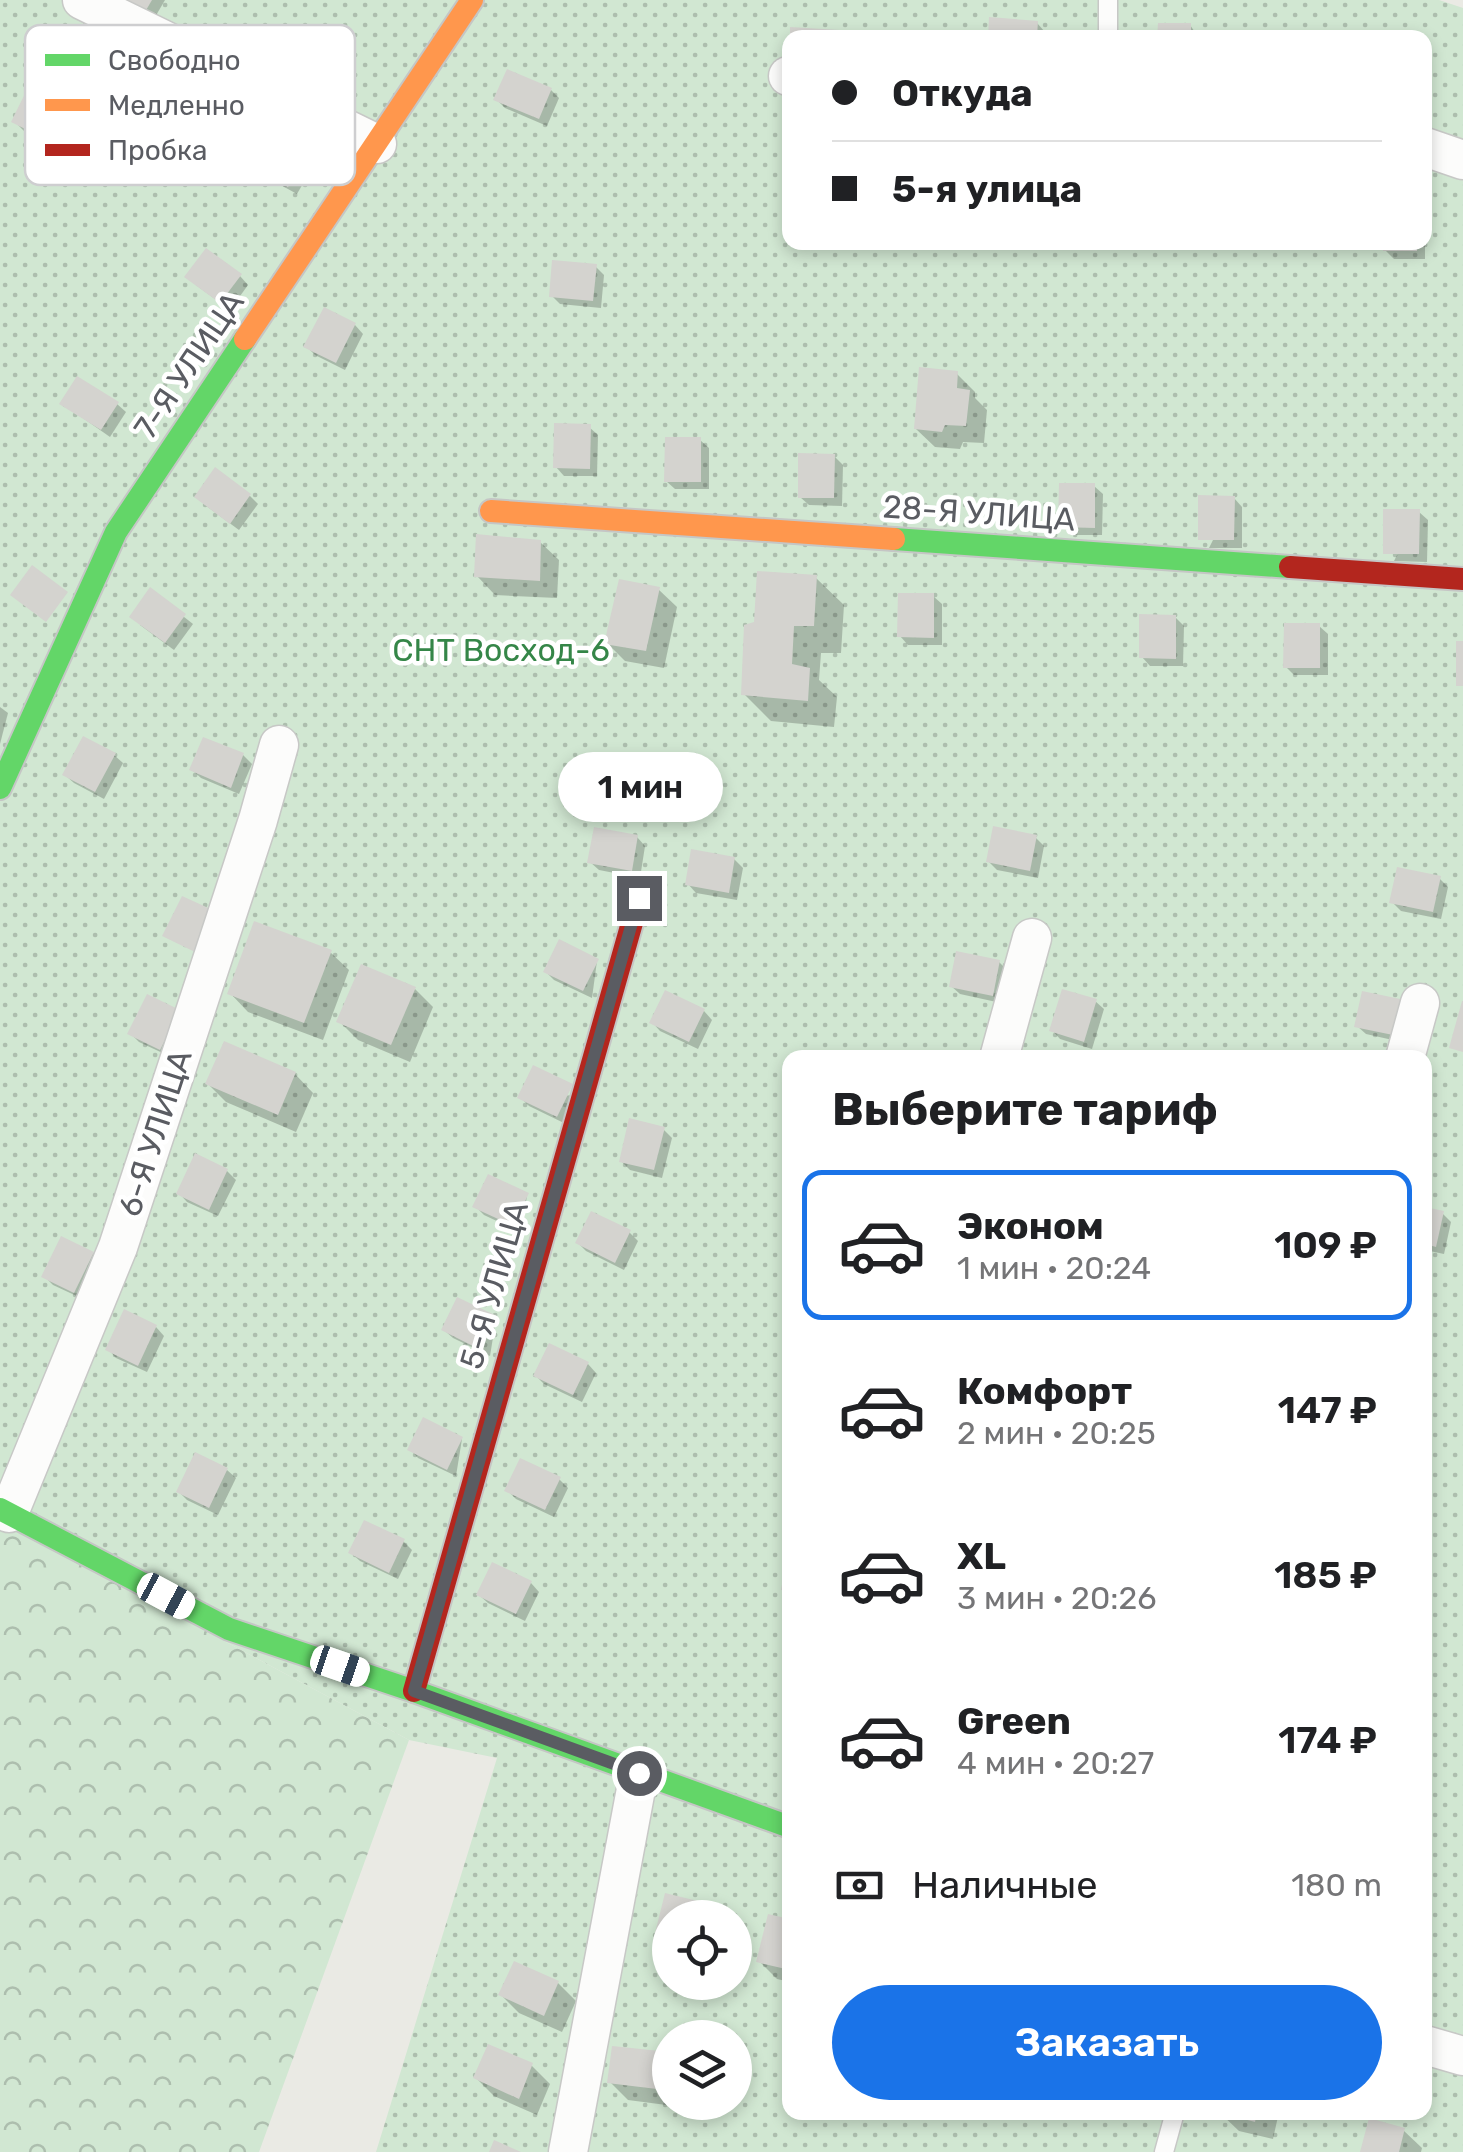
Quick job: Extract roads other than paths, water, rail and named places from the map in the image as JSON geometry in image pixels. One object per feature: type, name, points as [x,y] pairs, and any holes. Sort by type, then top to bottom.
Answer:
[{"type":"street","points":[[82,0],[133,25]]},
{"type":"street","name":"7-Я УЛИЦА","points":[[355,177],[472,0]]},
{"type":"street","points":[[355,133],[377,144]]},
{"type":"street","points":[[1432,149],[1463,160]]},
{"type":"street","name":"7-Я УЛИЦА","points":[[0,788],[116,532],[349,185]]},
{"type":"street","name":"28-Я УЛИЦА","points":[[491,511],[1463,579]]},
{"type":"street","name":"6-Я УЛИЦА","points":[[5,1511],[118,1248],[279,745]]},
{"type":"street","name":"5-Я УЛИЦА","points":[[414,1691],[639,898]]},
{"type":"street","points":[[1001,1050],[1032,938]]},
{"type":"street","points":[[1407,1050],[1420,1003]]},
{"type":"street","points":[[5,1511],[229,1629],[782,1821]]},
{"type":"street","points":[[568,2152],[639,1773]]},
{"type":"street","points":[[1432,2047],[1463,2056]]},
{"type":"lane","points":[[1108,0],[1108,30]]},
{"type":"lane","points":[[1164,2152],[1173,2120]]},
{"type":"park label","name":"СНТ Восход-6","points":[[501,650]]}]
